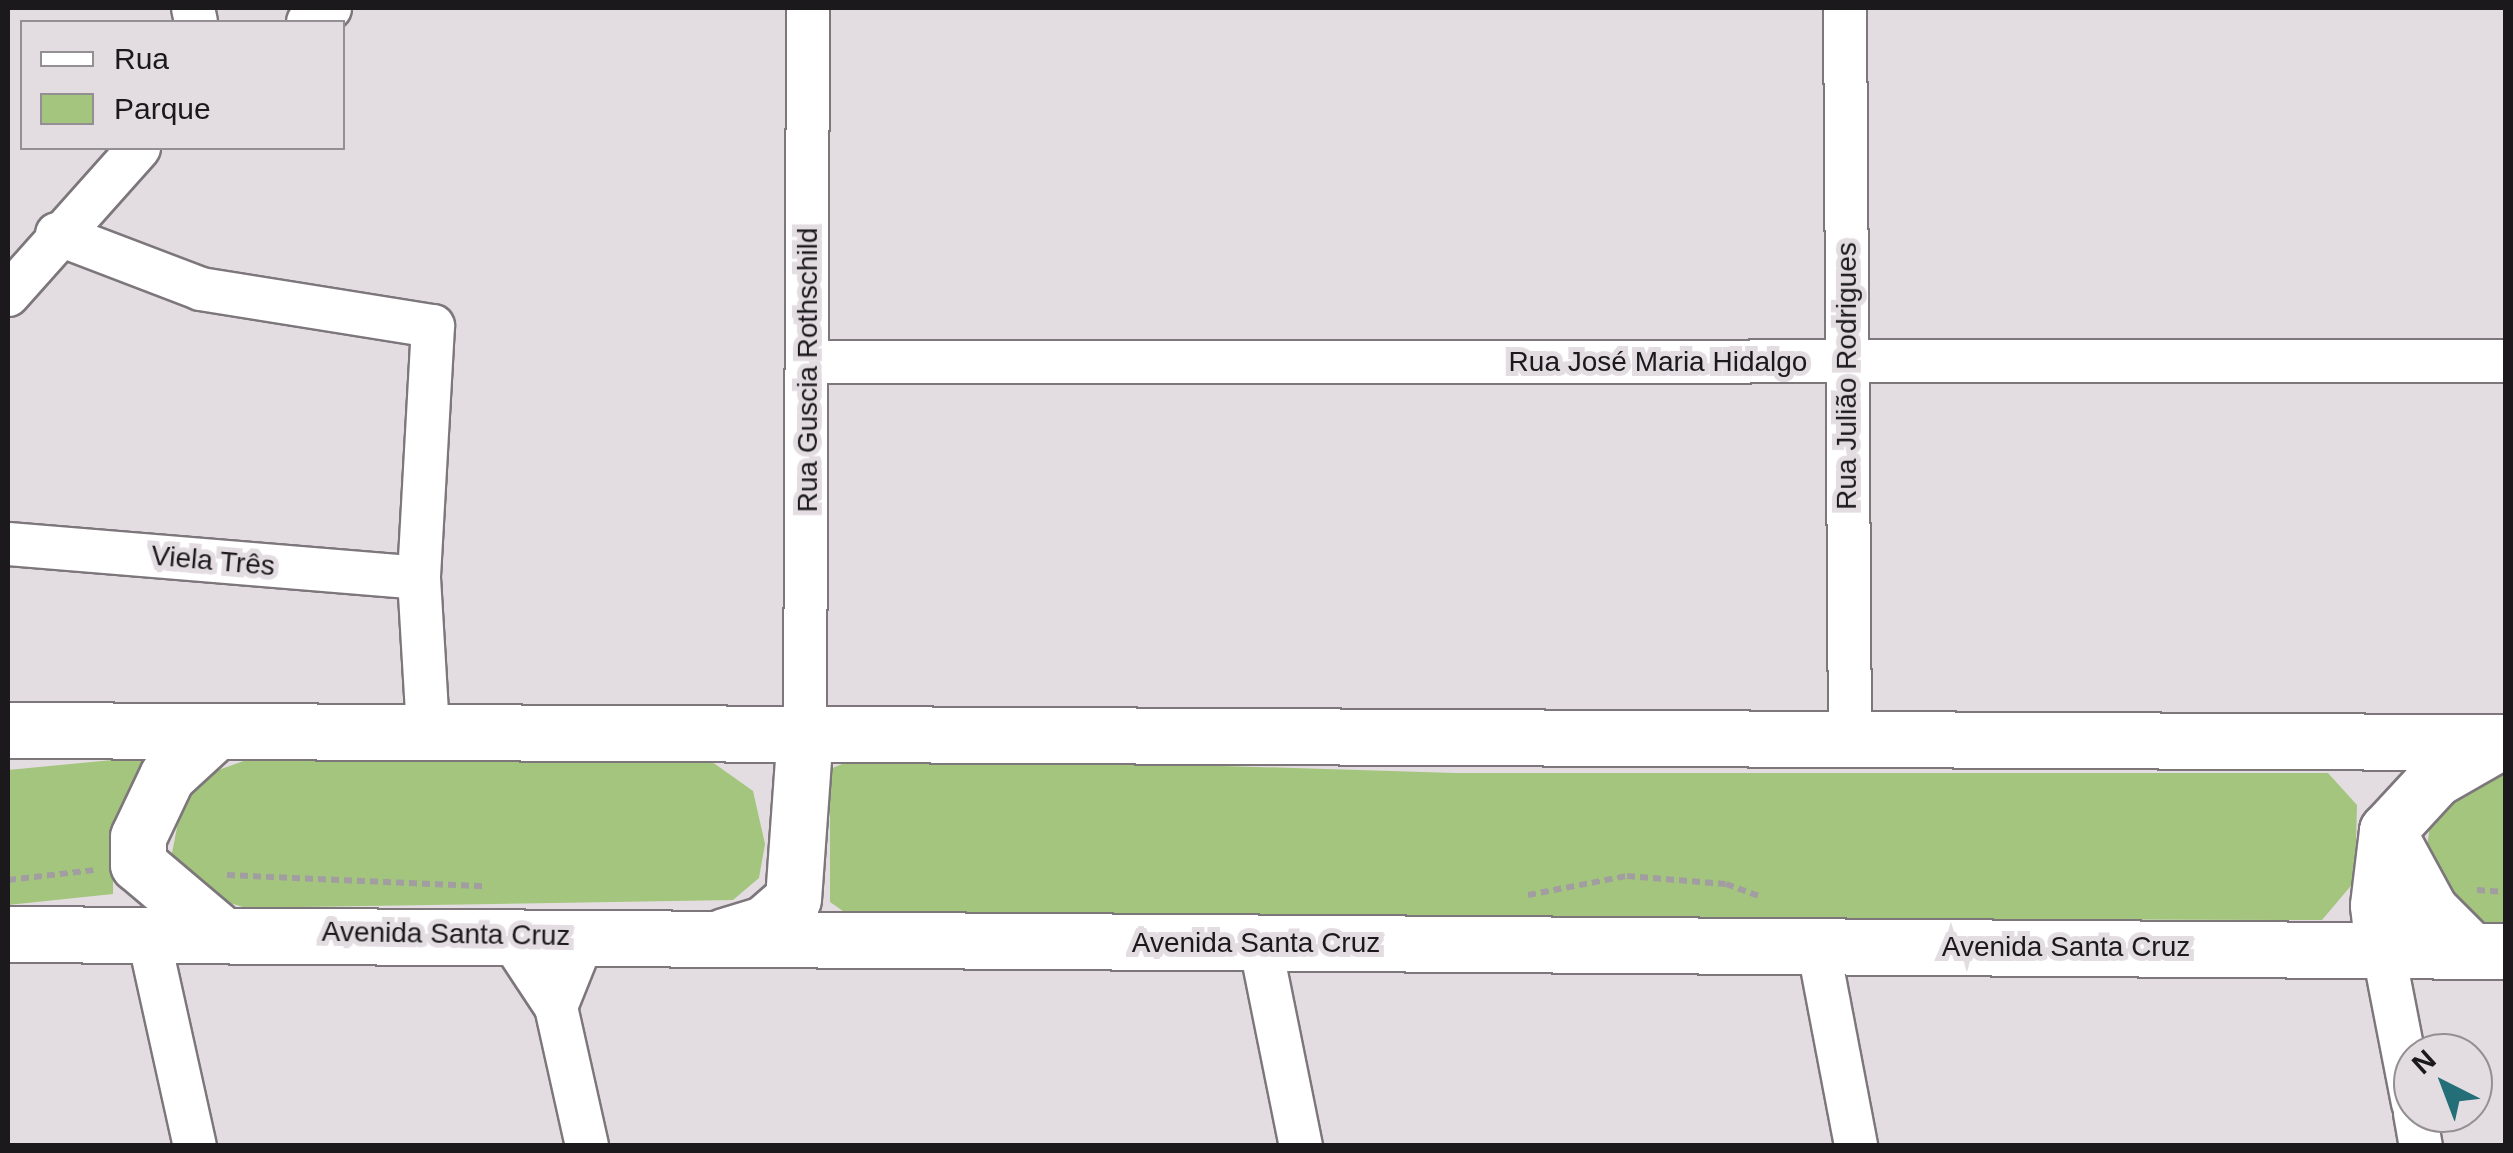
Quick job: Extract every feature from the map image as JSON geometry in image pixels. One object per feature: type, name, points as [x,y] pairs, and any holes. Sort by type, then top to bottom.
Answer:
[{"type":"main road","points":[[8,730],[805,732],[1850,745],[2502,742]]},
{"type":"main road","points":[[147,930],[138,864],[152,796],[215,732]]},
{"type":"main road","points":[[717,732],[788,803],[793,898]]},
{"type":"main road","points":[[712,939],[764,924],[793,898],[805,732]]},
{"type":"main road","points":[[2383,949],[2387,831],[2435,779],[2502,742]]},
{"type":"main road","points":[[2387,831],[2430,910],[2488,950]]},
{"type":"main road","points":[[138,864],[215,929]]},
{"type":"main road","name":"Avenida Santa Cruz","points":[[8,934],[215,929],[712,939],[2488,950]]},
{"type":"street","name":"Rua Guscia Rothschild","points":[[805,732],[810,362],[808,8]]},
{"type":"street","name":"Rua Julião Rodrigues","points":[[1845,8],[1850,745]]},
{"type":"street","points":[[8,295],[58,234],[137,150]]},
{"type":"street","points":[[58,234],[201,289],[433,326],[418,578],[428,730]]},
{"type":"street","name":"Rua José Maria Hidalgo","points":[[810,362],[2506,361]]},
{"type":"street","name":"Viela Três","points":[[8,544],[418,578]]},
{"type":"street","points":[[147,930],[195,1146]]},
{"type":"street","points":[[508,936],[556,1006],[587,1146]]},
{"type":"street","points":[[556,1006],[584,937]]},
{"type":"street","points":[[1260,943],[1301,1146]]},
{"type":"street","points":[[1818,946],[1856,1146]]},
{"type":"street","points":[[2383,949],[2399,1033]]},
{"type":"green space","points":[[864,755],[1455,773],[2328,773],[2357,805],[2355,881],[2322,920],[850,916],[830,902],[830,769]]},
{"type":"green space","points":[[154,756],[113,842],[113,894],[8,905],[8,770]]},
{"type":"green space","points":[[252,758],[708,759],[753,791],[765,844],[759,878],[733,900],[246,908],[195,892],[172,853],[181,807],[210,773]]},
{"type":"green space","points":[[2505,771],[2505,926],[2499,926],[2470,919],[2435,881],[2427,846],[2433,807],[2468,781]]}]
